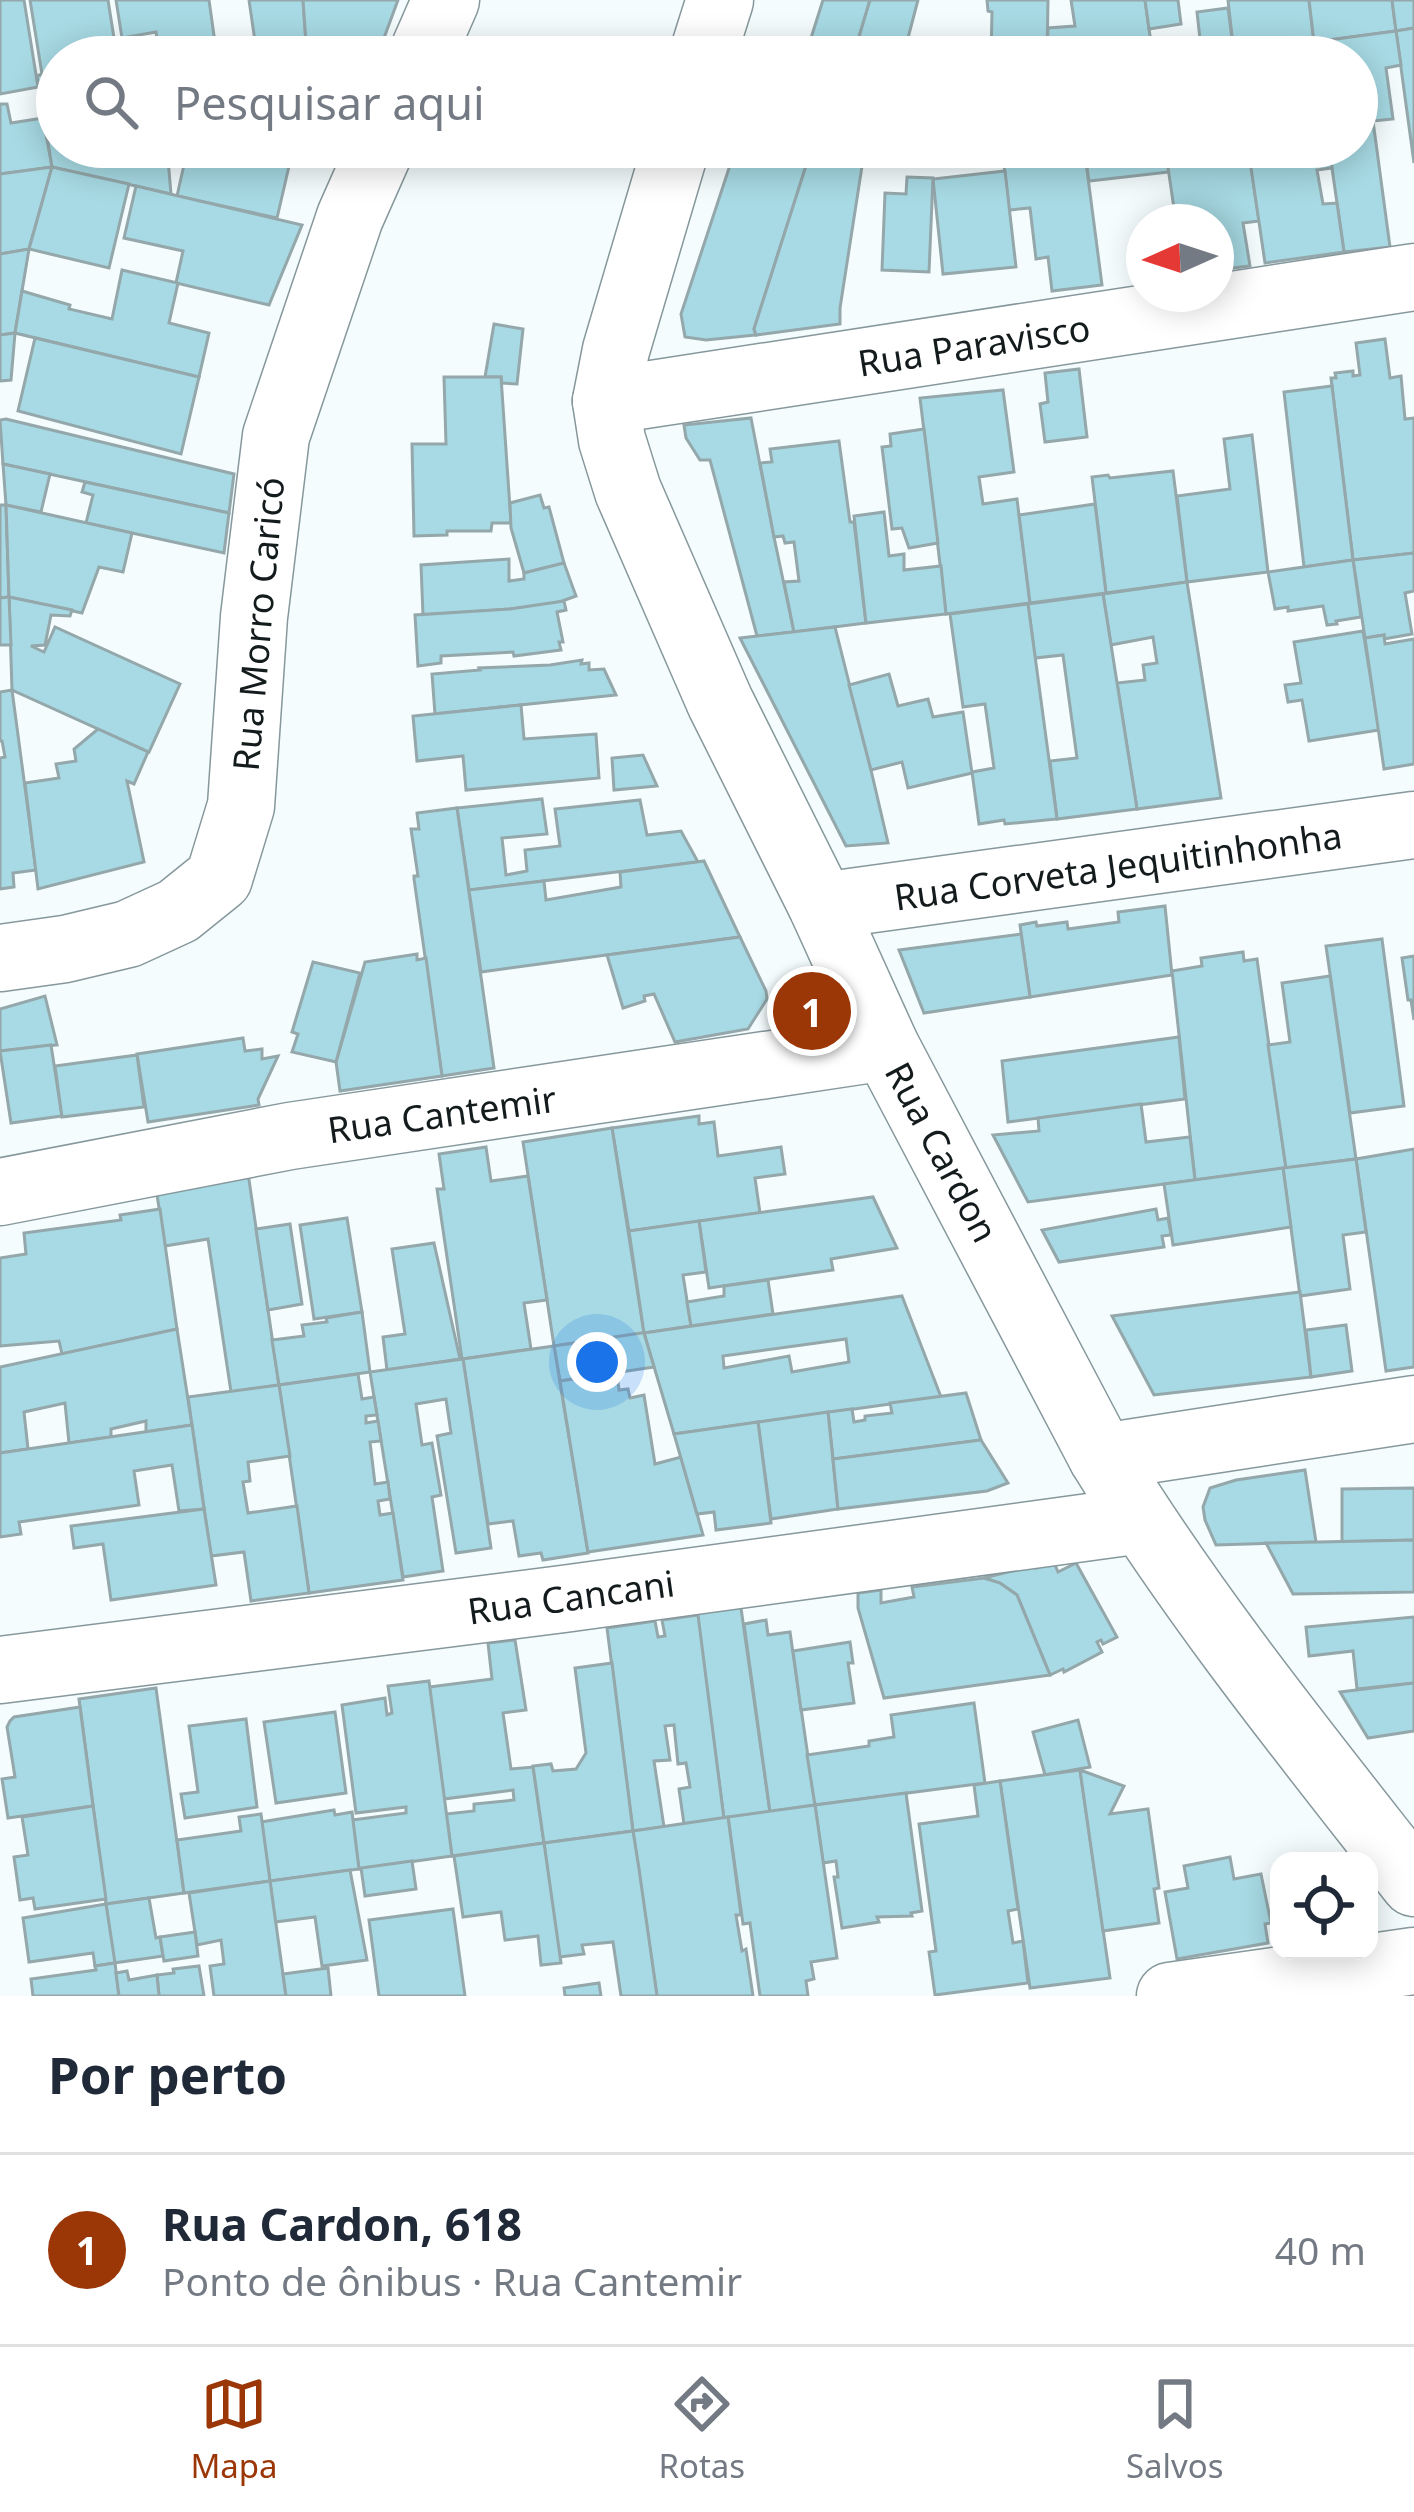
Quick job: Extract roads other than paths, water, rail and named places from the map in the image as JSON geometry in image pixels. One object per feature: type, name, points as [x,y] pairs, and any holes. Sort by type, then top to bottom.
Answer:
[{"type":"street","points":[[430,36],[446,0]]},
{"type":"street","points":[[709,36],[720,0]]},
{"type":"street","name":"Rua Morro Caricó","points":[[0,958],[128,934],[178,911],[218,878],[241,806],[254,616],[276,436],[350,217],[372,168]]},
{"type":"street","name":"Rua Cardon","points":[[670,168],[616,350],[606,401],[628,491],[659,567],[886,1048],[1102,1457],[1141,1520],[1278,1708],[1414,1883]]},
{"type":"street","name":"Rua Paravisco","points":[[606,401],[1414,278]]},
{"type":"street","name":"Rua Corveta Jequitinhonha","points":[[822,906],[1414,825]]},
{"type":"street","name":"Rua Cantemir","points":[[0,1192],[290,1136],[886,1048]]},
{"type":"street","points":[[1102,1457],[1414,1409]]},
{"type":"street","name":"Rua Cancani","points":[[0,1670],[1141,1520]]},
{"type":"street","points":[[1170,1996],[1414,1961]]},
{"type":"place","name":"Rua Cardon, 618","points":[[812,1011]]}]
